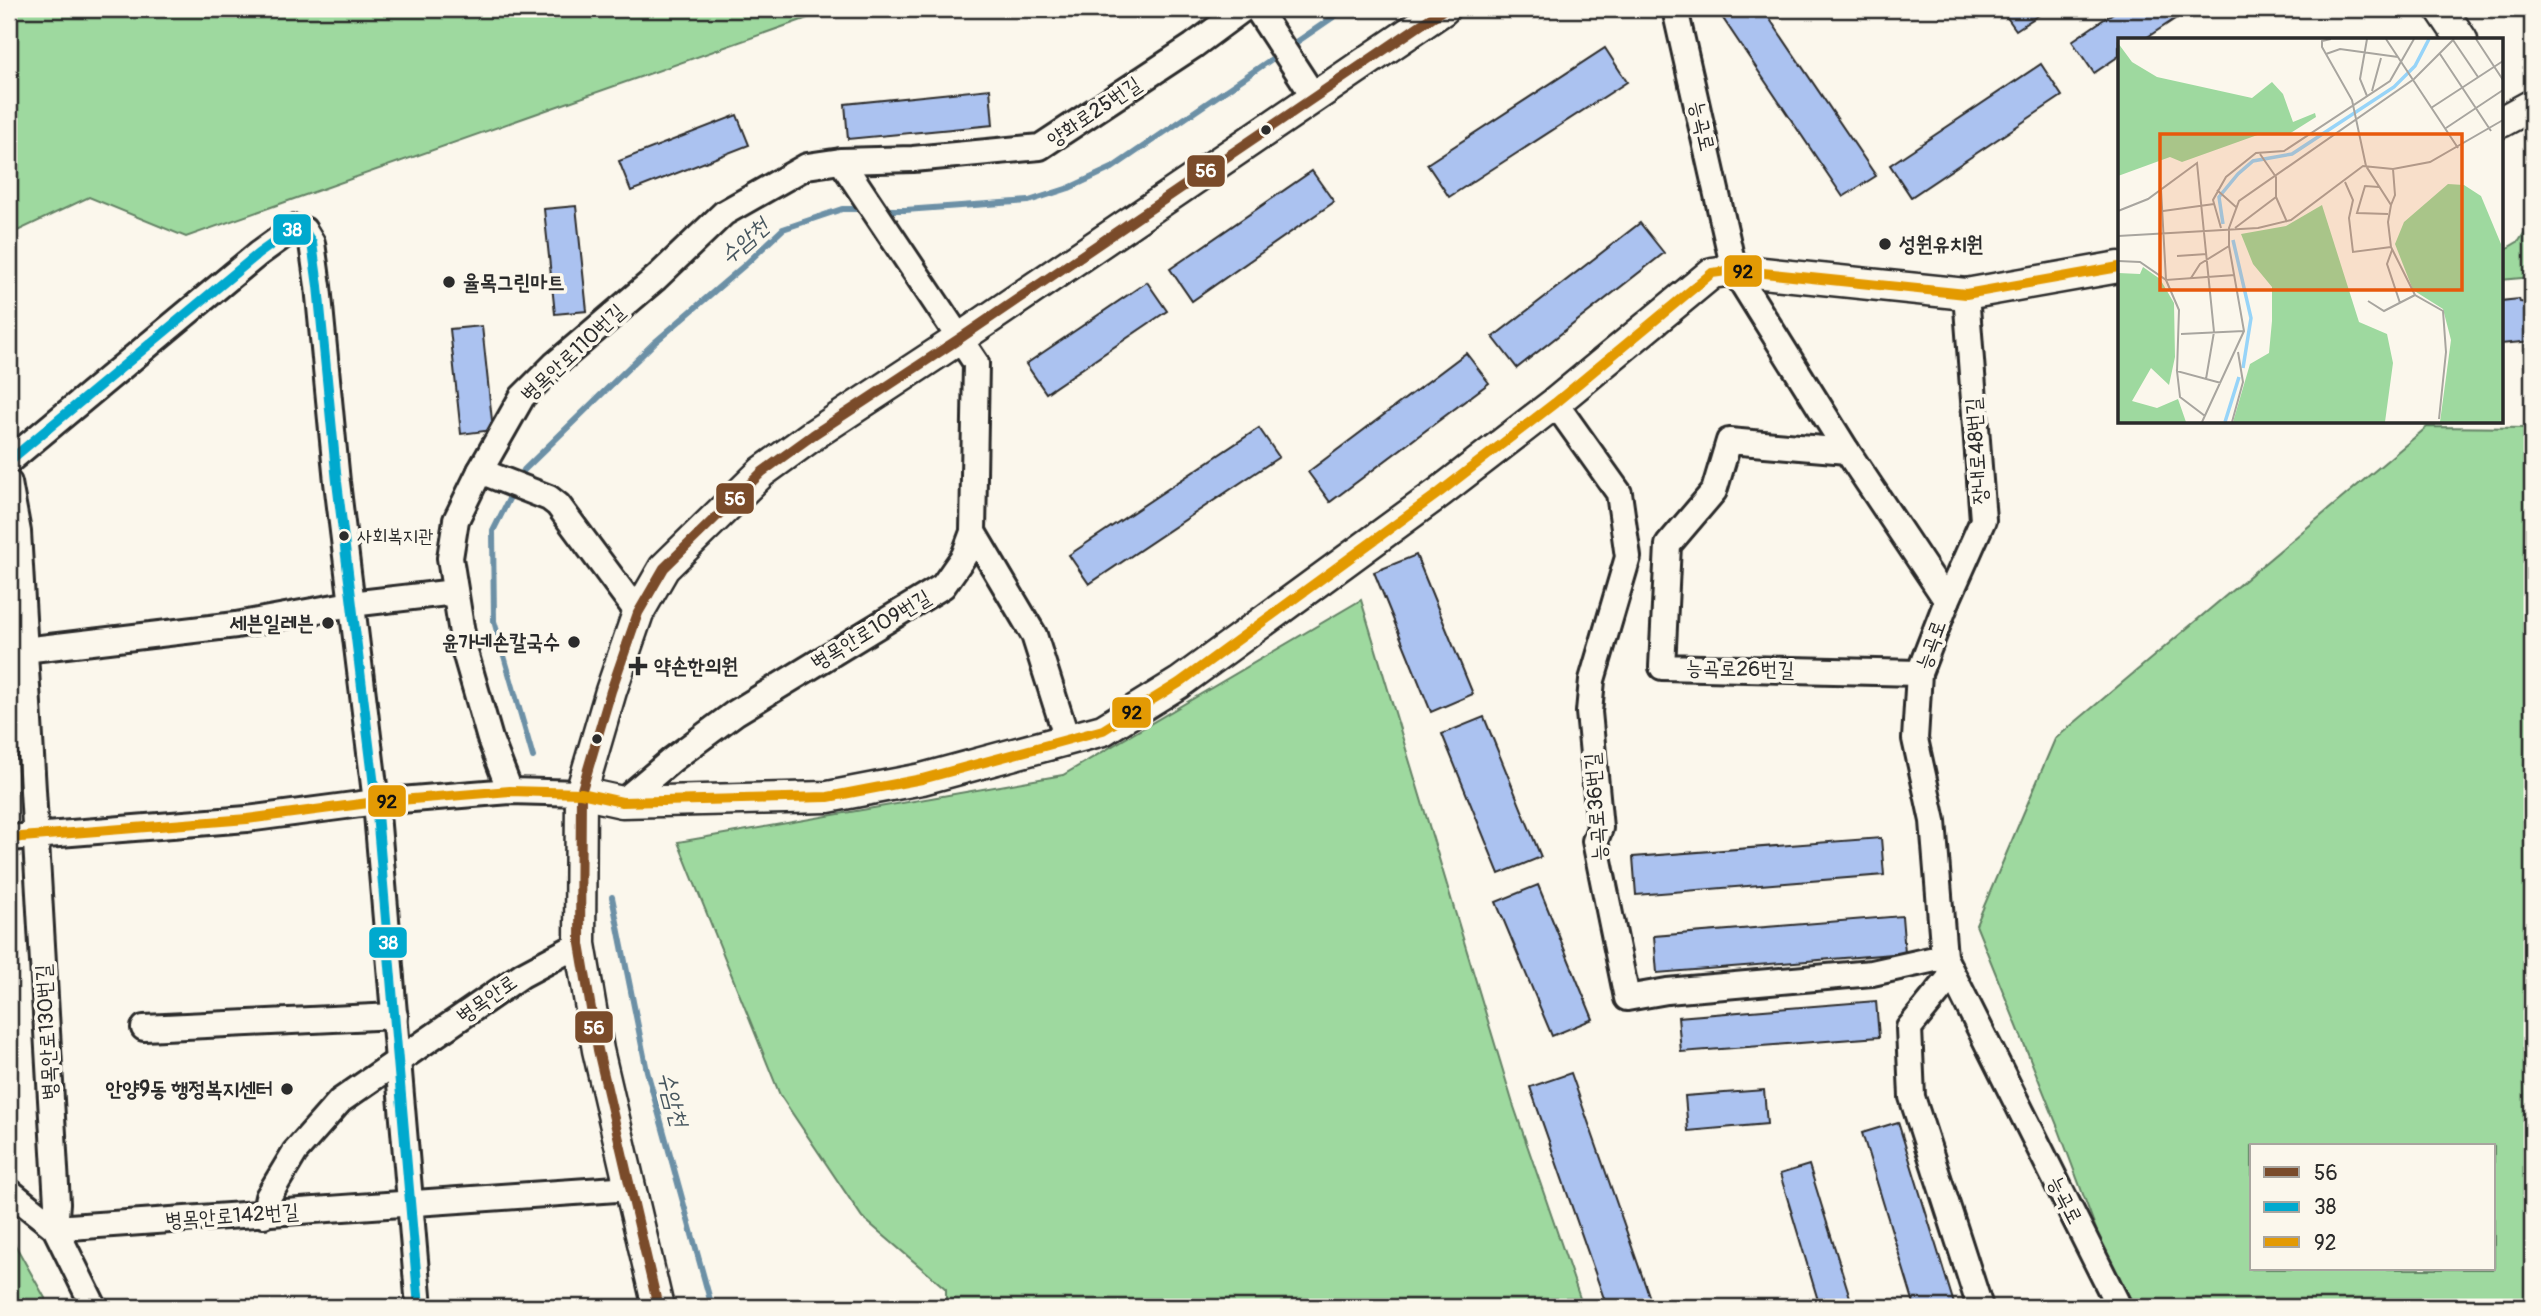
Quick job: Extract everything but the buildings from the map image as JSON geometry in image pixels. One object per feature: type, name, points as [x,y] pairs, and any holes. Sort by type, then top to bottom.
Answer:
[{"type":"street","points":[[658,1307],[598,1050],[580,944],[581,793],[611,691],[638,613],[664,568],[762,472],[1444,9]]},
{"type":"street","name":"능곡로","points":[[1675,9],[1734,270],[1847,451],[1947,601],[1919,673],[1915,739],[1933,821],[1948,966],[2119,1307]]},
{"type":"street","points":[[2441,9],[2461,38]]},
{"type":"street","points":[[1255,13],[1315,98]]},
{"type":"street","name":"양화로25번길","points":[[841,161],[913,159],[1040,147],[1192,46],[1255,13]]},
{"type":"street","points":[[841,161],[960,339]]},
{"type":"street","name":"병목안로110번길","points":[[510,791],[490,739],[465,652],[450,558],[456,520],[486,474],[522,397],[554,365],[656,278],[724,213],[807,166],[841,161]]},
{"type":"street","points":[[9,461],[258,254],[294,228],[304,230],[312,243],[351,604],[376,802],[419,1307]]},
{"type":"street","points":[[9,838],[247,819],[376,802],[510,791],[581,793],[622,802],[828,797],[922,779],[1103,730],[1179,683],[1420,508],[1555,404],[1712,273],[1734,270],[1966,294],[2118,267]]},
{"type":"street","name":"장내로48번길","points":[[1947,601],[1983,520],[1966,294]]},
{"type":"street","name":"병목안로109번길","points":[[622,802],[734,713],[943,586],[964,556],[973,532],[976,363],[960,339]]},
{"type":"street","name":"능곡로36번길","points":[[1555,404],[1619,493],[1628,557],[1592,680],[1589,712],[1600,828],[1595,841],[1627,998],[1667,991],[1948,966]]},
{"type":"street","points":[[1628,557],[1668,545],[1714,491],[1729,440],[1847,451]]},
{"type":"street","points":[[486,474],[548,498],[558,505],[638,613]]},
{"type":"street","name":"병목안로130번길","points":[[9,483],[18,532],[37,837],[57,1203],[55,1228]]},
{"type":"street","points":[[973,532],[1034,635],[1067,739]]},
{"type":"street","name":"능곡로26번길","points":[[1668,545],[1662,667],[1919,673]]},
{"type":"street","points":[[24,650],[236,625],[351,604],[455,592]]},
{"type":"street","name":"병목안로","points":[[264,1214],[268,1197],[295,1152],[340,1101],[522,975],[580,944]]},
{"type":"street","points":[[1948,966],[1909,1028],[1912,1097],[1980,1307]]},
{"type":"street","points":[[144,1028],[395,1016]]},
{"type":"street","name":"병목안로142번길","points":[[55,1228],[631,1188]]},
{"type":"street","points":[[9,1191],[55,1228],[94,1307]]},
{"type":"green space","points":[[9,9],[833,9],[186,237],[89,197],[9,235]]},
{"type":"green space","points":[[2532,221],[2532,277],[2502,280],[2502,251],[2519,241]]},
{"type":"green space","points":[[2427,427],[2532,428],[2532,1307],[2125,1307],[2059,1130],[1976,925],[2055,739]]},
{"type":"green space","points":[[1361,600],[1513,1104],[1583,1307],[946,1307],[946,1289],[862,1217],[780,1095],[678,842],[1063,775]]},
{"type":"green space","points":[[9,1234],[50,1307],[9,1307]]},
{"type":"waterway","name":"수암천","points":[[1288,48],[1345,9]]},
{"type":"waterway","name":"수암천","points":[[880,210],[1029,201],[1069,188],[1112,168],[1279,54]]},
{"type":"waterway","name":"수암천","points":[[519,480],[524,470],[654,343],[783,229],[842,209],[866,209]]},
{"type":"waterway","name":"수암천","points":[[514,489],[493,531],[494,621],[533,757]]},
{"type":"waterway","name":"수암천","points":[[612,897],[647,1071],[712,1307]]},
{"type":"transit line","name":"56","points":[[658,1307],[598,1050],[580,944],[581,793],[611,691],[638,613],[664,568],[762,472],[813,435],[959,339],[1444,9]]},
{"type":"transit line","name":"38","points":[[9,461],[258,254],[294,228],[304,230],[312,243],[318,286],[337,482],[376,802],[419,1307]]},
{"type":"transit line","name":"92","points":[[9,838],[247,819],[376,802],[510,791],[581,793],[622,802],[828,797],[922,779],[1103,730],[1179,683],[1440,492],[1555,403],[1712,273],[1734,270],[1966,294],[2118,267]]},
{"type":"place","name":"성원유치원","points":[[1885,244]]},
{"type":"place","name":"율목그린마트","points":[[449,282]]},
{"type":"place","name":"사회복지관","points":[[344,536]]},
{"type":"place","name":"세븐일레븐","points":[[328,623]]},
{"type":"place","name":"윤가네손칼국수","points":[[574,642]]},
{"type":"place","name":"약손한의원","points":[[638,666]]},
{"type":"place","name":"안양9동 행정복지센터","points":[[287,1089]]}]
